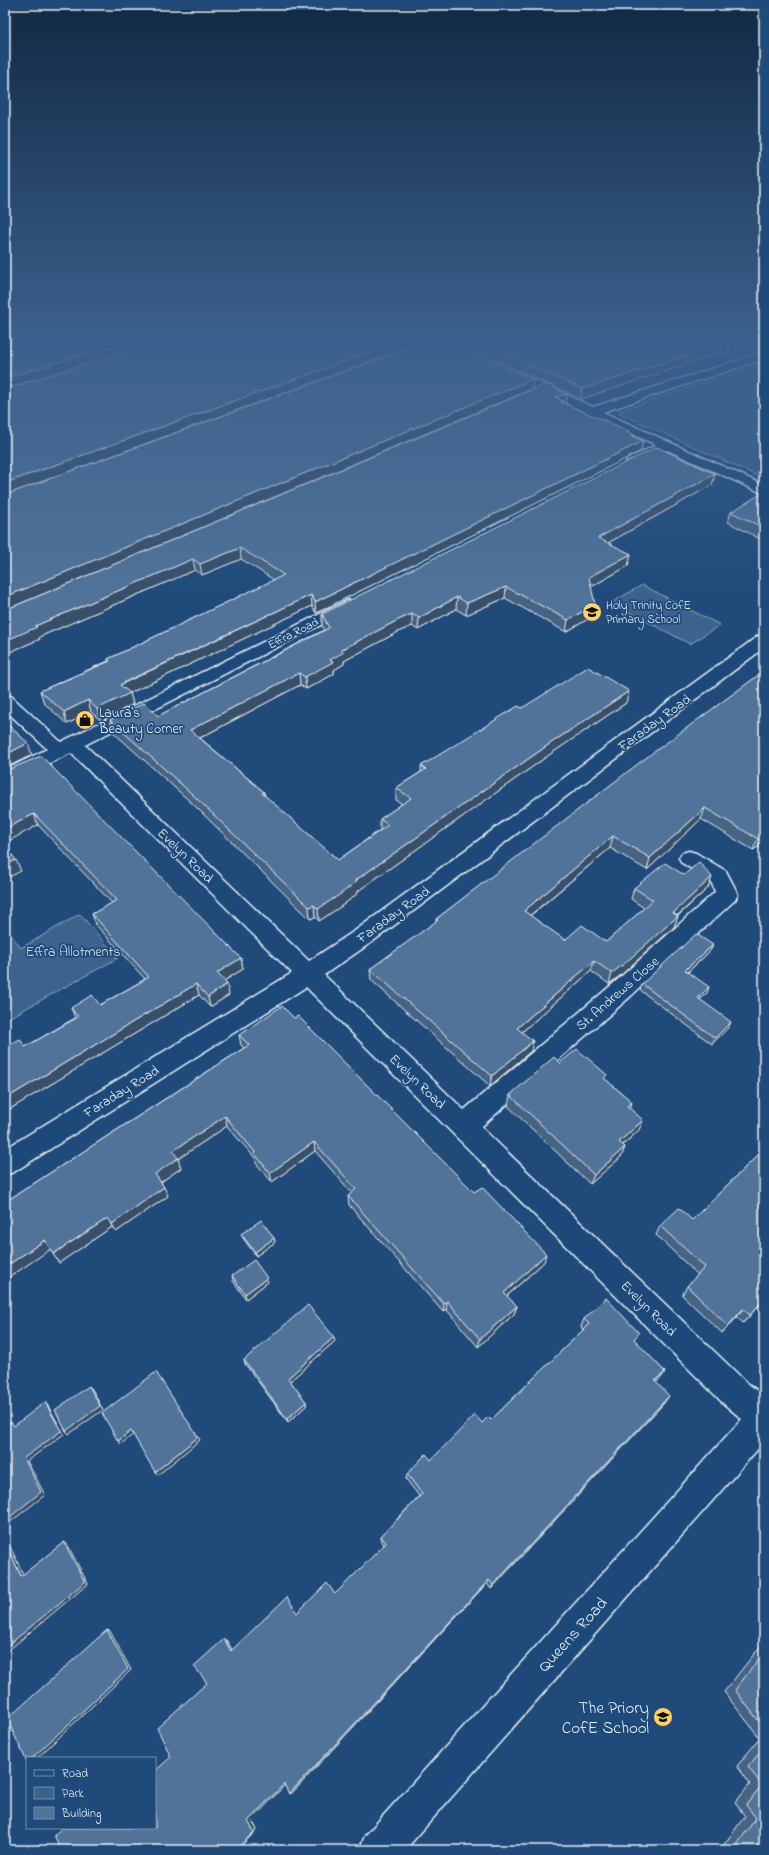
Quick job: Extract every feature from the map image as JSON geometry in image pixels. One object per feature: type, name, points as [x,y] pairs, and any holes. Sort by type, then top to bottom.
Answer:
[{"type":"street","points":[[622,425],[764,490]]},
{"type":"street","points":[[622,468],[667,445]]},
{"type":"street","name":"Effra Road","points":[[5,778],[67,748],[359,599]]},
{"type":"street","name":"Faraday Road","points":[[5,1163],[308,974],[364,936],[764,640]]},
{"type":"street","name":"Evelyn Road","points":[[5,700],[67,748],[308,974],[735,1394],[764,1417]]},
{"type":"street","name":"St. Andrews Close","points":[[464,1126],[623,989],[727,894],[718,876],[689,858]]},
{"type":"street","name":"Queens Road","points":[[379,1850],[764,1417]]},
{"type":"green space","points":[[644,425],[764,425],[764,479]]},
{"type":"green space","points":[[642,585],[720,625],[690,644],[611,603]]},
{"type":"green space","name":"Effra Allotments","points":[[80,914],[118,958],[5,1020],[5,926],[21,948]]},
{"type":"building","points":[[5,425],[168,425],[5,483]]},
{"type":"building","points":[[199,425],[423,425],[5,597],[5,495]]},
{"type":"building","points":[[449,425],[614,425],[629,431],[627,432],[634,435],[632,436],[643,441],[315,602],[311,595],[127,681],[120,685],[130,693],[97,709],[88,700],[64,712],[40,691],[110,661],[108,659],[284,575],[240,548],[200,564],[193,559],[35,626],[37,627],[5,641],[5,610]]},
{"type":"building","points":[[657,447],[715,474],[598,538],[631,554],[589,577],[595,604],[568,620],[506,587],[467,603],[457,597],[419,618],[412,614],[398,620],[341,650],[344,652],[330,660],[333,662],[305,677],[299,673],[190,730],[264,792],[262,793],[338,860],[388,825],[380,819],[411,798],[396,788],[426,769],[421,766],[518,706],[522,708],[588,667],[629,691],[551,743],[356,880],[357,881],[342,893],[318,909],[314,905],[309,907],[192,794],[110,720],[144,703],[158,716],[329,628],[322,614]]},
{"type":"building","points":[[759,495],[764,497],[764,528],[731,512]]},
{"type":"building","points":[[764,671],[764,741],[759,746],[764,748],[764,837],[762,836],[758,839],[705,808],[650,858],[613,836],[524,911],[565,940],[582,925],[606,942],[653,900],[634,888],[665,863],[684,875],[699,862],[712,877],[673,913],[678,916],[624,964],[612,973],[594,961],[517,1028],[533,1041],[492,1076],[370,969],[438,920],[436,919],[639,763]]},
{"type":"building","points":[[5,722],[28,743],[5,755]]},
{"type":"building","points":[[41,756],[241,958],[217,973],[227,984],[208,997],[196,984],[5,1099],[5,1047],[20,1039],[25,1047],[78,1017],[71,1008],[92,995],[100,1005],[149,977],[92,914],[117,900],[34,814],[5,829],[5,771]]},
{"type":"building","points":[[5,846],[16,860],[5,865]]},
{"type":"building","points":[[696,934],[713,945],[685,970],[709,987],[698,998],[731,1022],[715,1038],[642,984]]},
{"type":"building","points":[[282,1006],[294,1018],[298,1016],[474,1192],[482,1187],[546,1254],[504,1293],[517,1306],[480,1339],[447,1301],[444,1304],[348,1196],[356,1189],[314,1142],[270,1173],[254,1153],[255,1152],[225,1116],[173,1151],[178,1158],[155,1174],[164,1187],[112,1224],[108,1218],[53,1254],[45,1240],[5,1267],[5,1202],[249,1045],[239,1035]]},
{"type":"building","points":[[577,1049],[607,1075],[604,1078],[632,1102],[627,1106],[643,1120],[619,1142],[625,1147],[594,1175],[510,1095],[554,1057],[560,1063]]},
{"type":"building","points":[[764,1149],[764,1299],[750,1315],[743,1309],[728,1326],[687,1286],[705,1267],[660,1226],[679,1208],[692,1220]]},
{"type":"building","points":[[261,1220],[274,1238],[255,1252],[241,1234]]},
{"type":"building","points":[[254,1260],[267,1278],[245,1294],[232,1276]]},
{"type":"building","points":[[606,1298],[639,1333],[634,1339],[665,1372],[655,1381],[669,1396],[493,1585],[489,1580],[289,1794],[284,1784],[248,1821],[254,1832],[235,1850],[61,1850],[54,1835],[61,1829],[156,1829],[156,1770],[171,1757],[157,1728],[207,1683],[194,1666],[224,1639],[231,1651],[287,1597],[297,1613],[327,1583],[335,1594],[386,1543],[381,1536],[422,1494],[407,1474],[426,1454],[431,1460],[475,1415],[482,1423],[488,1417],[491,1420],[589,1324],[584,1319]]},
{"type":"building","points":[[308,1305],[334,1337],[288,1378],[306,1402],[287,1419],[244,1360]]},
{"type":"building","points":[[156,1372],[198,1437],[155,1472],[131,1431],[118,1441],[102,1413]]},
{"type":"building","points":[[89,1386],[100,1406],[66,1431],[55,1410]]},
{"type":"building","points":[[45,1402],[61,1431],[24,1458],[41,1492],[5,1521],[5,1426],[11,1422],[14,1426]]},
{"type":"building","points":[[5,1542],[21,1576],[64,1542],[85,1582],[5,1648]]},
{"type":"building","points":[[107,1630],[128,1669],[33,1757],[26,1757],[26,1760],[7,1719]]},
{"type":"building","points":[[764,1652],[764,1728],[735,1690]]},
{"type":"building","points":[[764,1747],[764,1850],[733,1850],[756,1818],[746,1805],[762,1785],[748,1767]]},
{"type":"place","name":"Holy Trinity CofE Primary School","points":[[592,612]]},
{"type":"place","name":"Laura's Beauty Corner","points":[[85,720]]},
{"type":"place","name":"The Priory CofE School","points":[[663,1717]]}]
